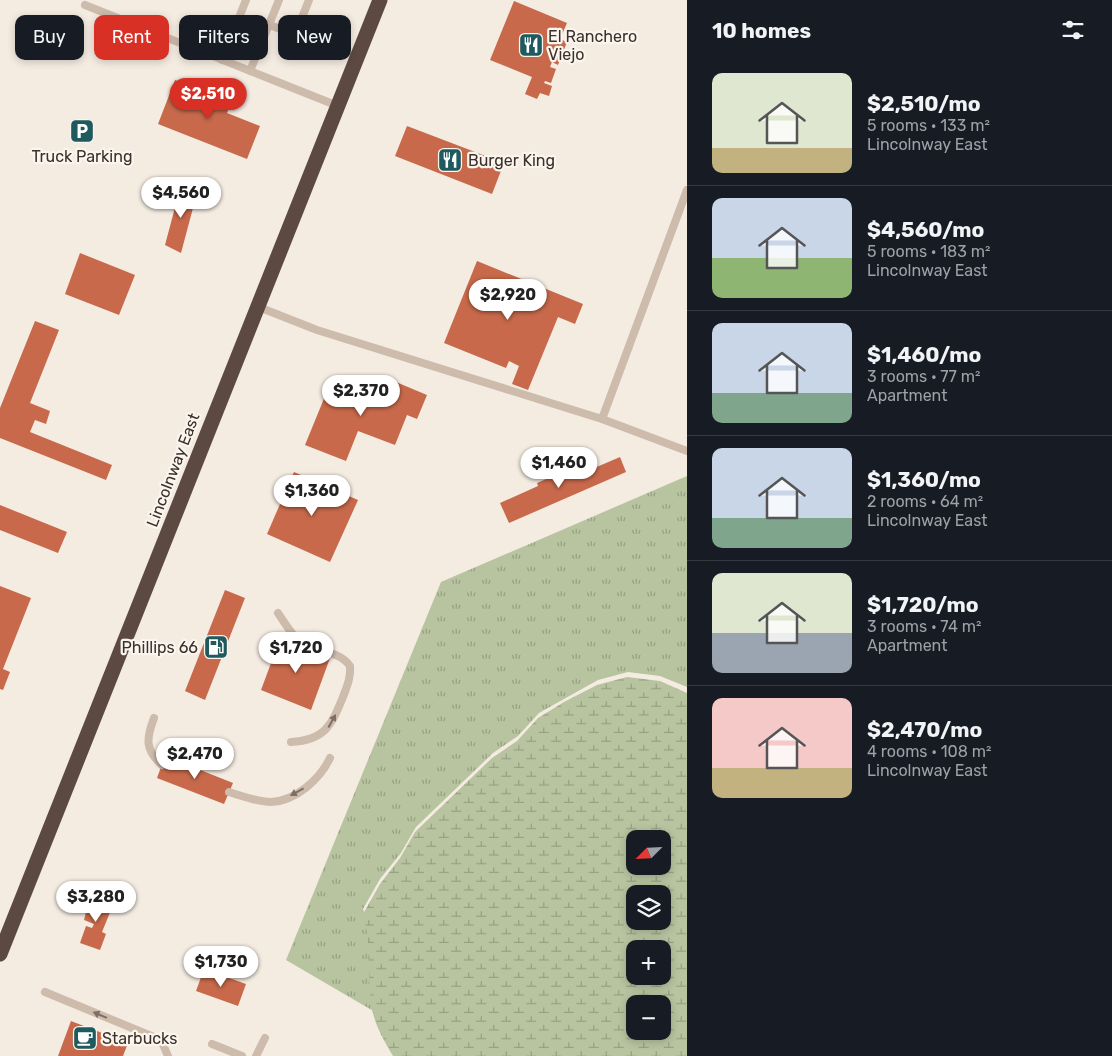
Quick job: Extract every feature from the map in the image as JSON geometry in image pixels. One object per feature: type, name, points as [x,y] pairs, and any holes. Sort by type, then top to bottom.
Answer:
[{"type":"highway","name":"Lincolnway East","points":[[0,954],[256,306],[380,0]]},
{"type":"lane","points":[[240,15],[246,0]]},
{"type":"lane","points":[[250,71],[279,0]]},
{"type":"lane","points":[[270,25],[296,35],[309,0]]},
{"type":"lane","points":[[85,4],[179,42]]},
{"type":"lane","points":[[222,60],[338,106]]},
{"type":"lane","points":[[602,419],[687,190]]},
{"type":"lane","points":[[256,306],[317,330],[602,419],[687,451]]},
{"type":"lane","points":[[278,612],[297,638],[308,647],[340,656],[350,666],[351,676],[331,725],[316,738],[291,742]]},
{"type":"lane","points":[[154,718],[147,740],[148,748],[152,756],[162,765]]},
{"type":"lane","points":[[229,792],[254,800],[271,802],[283,799],[312,783],[323,773],[330,758]]},
{"type":"lane","points":[[45,992],[161,1040],[168,1056]]},
{"type":"lane","points":[[256,1056],[265,1038]]},
{"type":"lane","points":[[212,1044],[242,1056]]},
{"type":"green space","points":[[687,476],[687,687],[660,676],[628,672],[598,680],[539,713],[518,736],[493,753],[416,827],[401,853],[380,879],[363,909],[370,929],[375,1012],[286,960],[441,582]]},
{"type":"green space","points":[[627,677],[660,681],[687,693],[687,1056],[393,1056],[382,1037],[371,1004],[368,940],[363,914],[380,884],[400,858],[415,832],[492,758],[517,741],[538,718],[597,685]]},
{"type":"building","points":[[514,1],[567,23],[560,39],[567,42],[558,65],[552,62],[550,67],[556,69],[551,83],[545,81],[544,83],[552,86],[549,96],[540,93],[537,99],[525,94],[532,77],[490,60]]},
{"type":"building","points":[[175,80],[231,102],[227,113],[260,126],[247,159],[158,124]]},
{"type":"building","name":"Burger King","points":[[407,126],[504,163],[492,194],[395,156]]},
{"type":"building","points":[[181,185],[197,193],[181,253],[165,245]]},
{"type":"building","points":[[80,253],[135,275],[119,315],[65,294]]},
{"type":"building","points":[[477,261],[583,304],[575,324],[558,317],[528,390],[512,384],[519,366],[509,361],[506,368],[444,343]]},
{"type":"building","points":[[35,321],[59,330],[30,403],[50,411],[46,424],[35,420],[30,432],[112,465],[106,480],[0,438],[0,408]]},
{"type":"building","points":[[332,379],[388,402],[396,382],[427,395],[417,419],[407,415],[395,445],[358,431],[346,461],[305,445]]},
{"type":"building","points":[[620,457],[626,472],[509,523],[500,503],[538,486],[537,483],[574,467],[578,475]]},
{"type":"building","points":[[294,472],[358,500],[330,562],[267,534]]},
{"type":"building","points":[[0,505],[67,532],[58,553],[0,530]]},
{"type":"building","points":[[0,586],[31,598],[3,669],[10,672],[3,690],[0,689]]},
{"type":"building","points":[[225,590],[245,598],[205,700],[185,691]]},
{"type":"building","points":[[280,639],[330,658],[311,710],[261,690]]},
{"type":"building","points":[[165,756],[233,783],[224,804],[157,778]]},
{"type":"building","points":[[90,896],[113,905],[102,932],[106,934],[100,950],[80,943],[86,926],[92,928],[94,924],[84,920]]},
{"type":"building","points":[[204,969],[246,984],[238,1006],[196,991]]},
{"type":"building","points":[[71,1021],[128,1043],[123,1056],[58,1056]]},
{"type":"place","name":"El Ranchero Viejo","points":[[531,45]]},
{"type":"place","name":"Truck Parking","points":[[82,131]]},
{"type":"place","name":"Burger King","points":[[450,160]]},
{"type":"place","name":"Phillips 66","points":[[216,647]]},
{"type":"place","name":"Starbucks","points":[[85,1038]]}]
